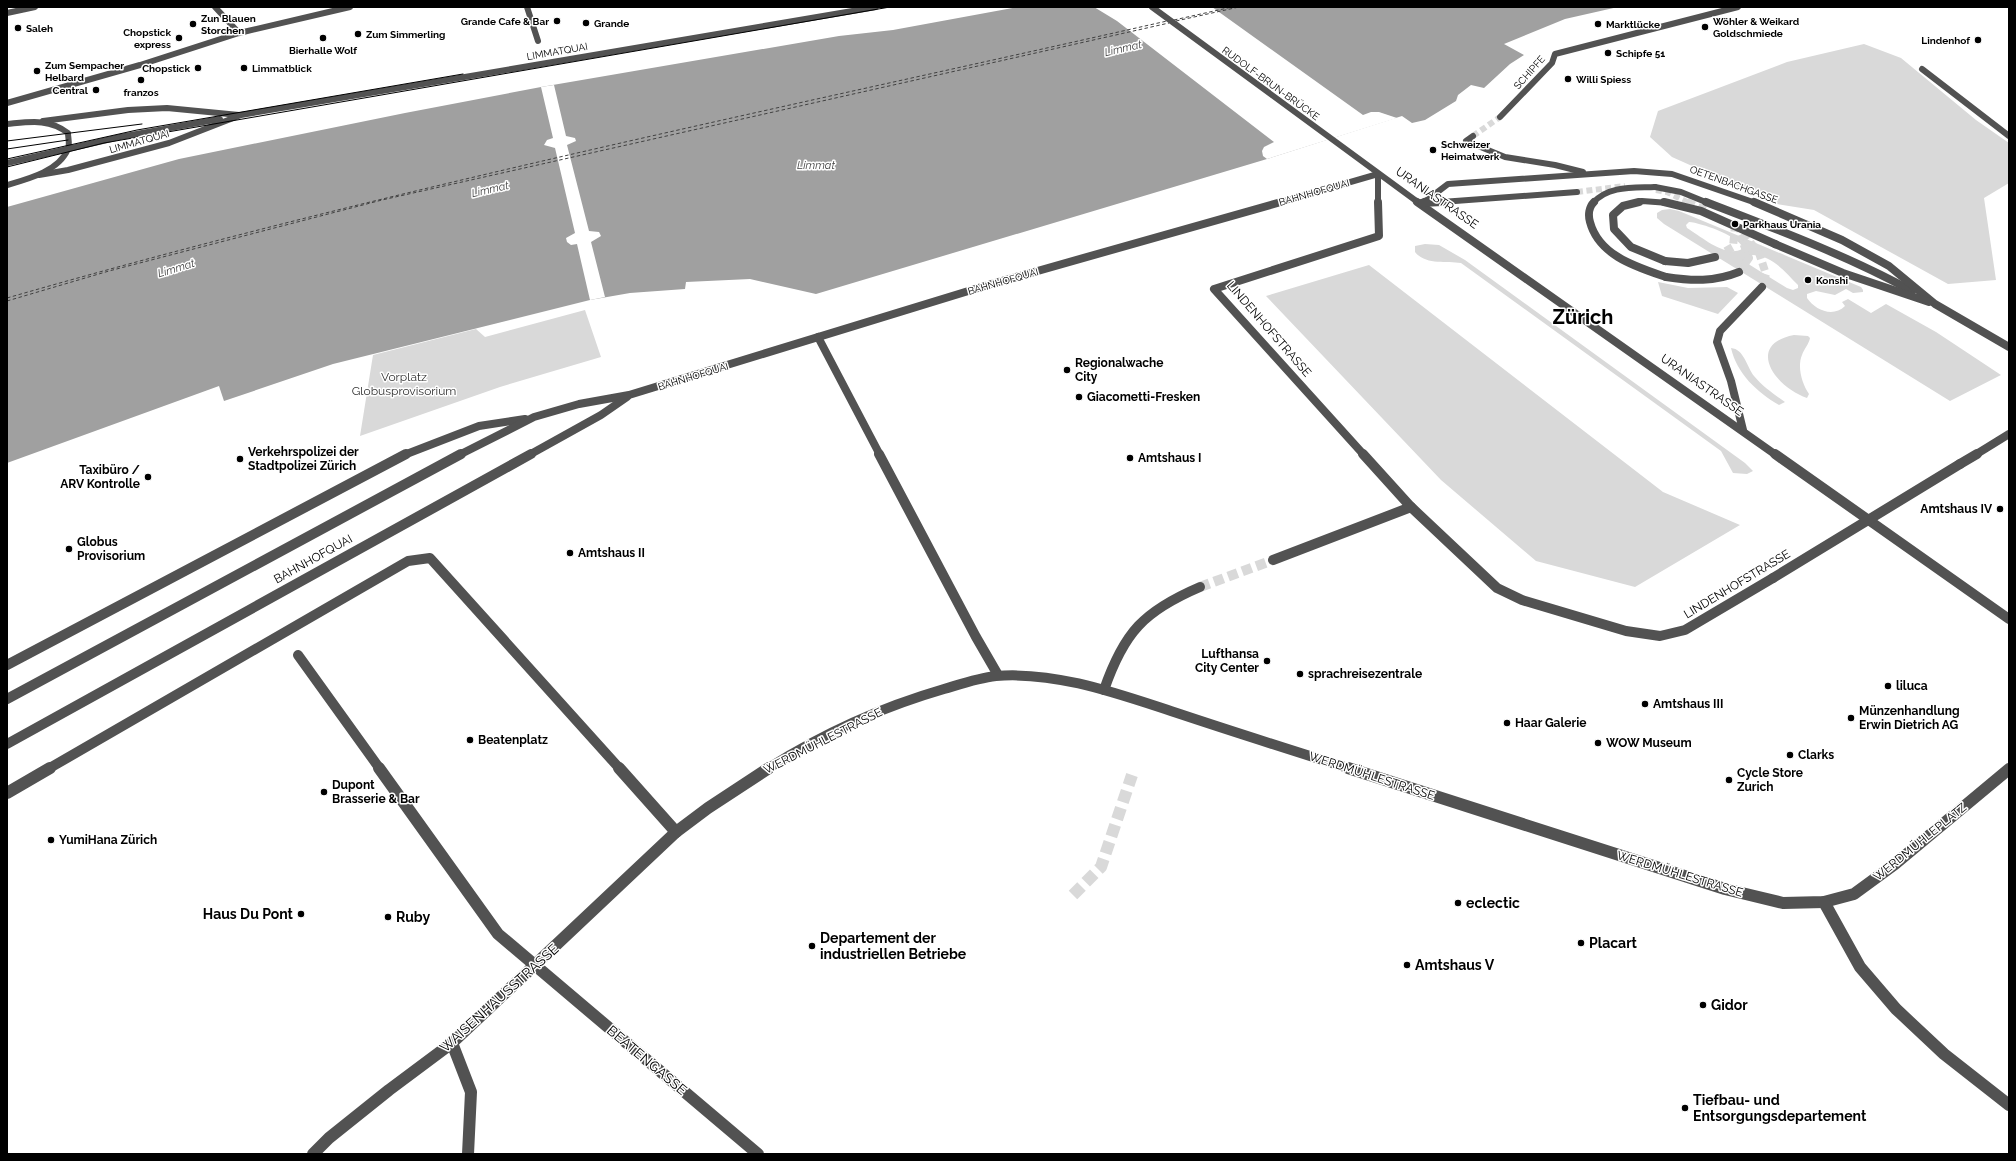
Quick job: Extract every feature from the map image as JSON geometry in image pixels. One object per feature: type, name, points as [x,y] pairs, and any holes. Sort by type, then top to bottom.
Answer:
[{"type":"street","points":[[7,13],[35,7]]},
{"type":"street","points":[[215,7],[239,33]]},
{"type":"street","points":[[7,103],[239,33],[350,7]]},
{"type":"street","points":[[527,7],[538,41]]},
{"type":"street","name":"LIMMATQUAI","points":[[39,175],[82,166],[169,143],[241,115],[876,7]]},
{"type":"street","name":"RUDOLF-BRUN-BRÜCKE","points":[[1152,7],[1378,174]]},
{"type":"street","name":"SCHIPFE","points":[[1500,117],[1552,63],[1555,54],[1738,7]]},
{"type":"street","points":[[1922,69],[2009,136]]},
{"type":"street","name":"LIMMATQUAI","points":[[43,121],[128,110],[167,108],[241,115]]},
{"type":"street","points":[[7,164],[120,137],[241,115]]},
{"type":"street","points":[[7,124],[43,121],[60,126],[68,133],[69,148],[61,159],[39,175],[7,186]]},
{"type":"street","points":[[1473,136],[1466,141],[1505,157],[1555,164],[1591,174]]},
{"type":"street","name":"OETENBACHGASSE","points":[[1422,203],[1448,184],[1634,171],[1672,174],[1750,200],[1842,240],[1889,266],[1935,304],[2009,347]]},
{"type":"street","name":"URANIASTRASSE","points":[[1378,174],[1422,203],[2009,619]]},
{"type":"street","name":"BAHNHOFQUAI","points":[[7,665],[409,452],[479,426],[534,417],[579,404],[629,396],[988,286],[1378,174]]},
{"type":"street","name":"LINDENHOFSTRASSE","points":[[1378,174],[1379,236],[1214,289],[1411,507],[1497,588],[1522,600],[1626,631],[1660,636],[1685,630],[2009,434]]},
{"type":"street","points":[[1739,272],[1723,279],[1699,282],[1666,277],[1636,266],[1608,250],[1593,233],[1588,218],[1592,204],[1605,193],[1625,188],[1655,187],[1681,192],[1826,248],[1877,272],[1935,304]]},
{"type":"street","points":[[1422,203],[1577,192]]},
{"type":"street","points":[[1715,257],[1688,263],[1665,261],[1631,247],[1614,229],[1613,215],[1623,206],[1642,201],[1662,200],[1689,208],[1843,273],[1935,304]]},
{"type":"street","points":[[1743,430],[1731,381],[1717,342],[1720,331],[1762,287]]},
{"type":"street","points":[[818,337],[932,555],[998,676]]},
{"type":"street","name":"BAHNHOFQUAI","points":[[7,744],[601,415],[629,396]]},
{"type":"street","name":"BAHNHOFQUAI","points":[[7,699],[425,472],[534,417]]},
{"type":"street","points":[[1273,560],[1411,507]]},
{"type":"street","points":[[7,794],[408,561],[430,558],[676,832]]},
{"type":"street","points":[[1104,690],[1115,658],[1124,640],[1142,620],[1172,599],[1200,587]]},
{"type":"street","points":[[298,655],[490,924],[498,934],[536,965]]},
{"type":"street","name":"WERDMÜHLESTRASSE","points":[[676,832],[715,802],[764,771],[872,715],[932,692],[998,676],[1045,678],[1104,690],[1725,889],[1783,902],[1824,902]]},
{"type":"street","name":"WERDMÜHLEPLATZ","points":[[1824,902],[1854,894],[1895,864],[2009,769]]},
{"type":"street","name":"WAISENHAUSSTRASSE","points":[[313,1154],[329,1138],[389,1090],[452,1043],[676,832]]},
{"type":"street","points":[[1824,902],[1860,966],[1896,1009],[1944,1054],[2009,1105]]},
{"type":"street","name":"BEATENGASSE","points":[[536,965],[758,1154]]},
{"type":"street","points":[[452,1043],[471,1092],[468,1154]]},
{"type":"green space","points":[[1864,44],[1901,58],[1976,120],[2009,143],[2009,183],[1984,198],[1996,280],[1948,284],[1814,210],[1777,204],[1672,157],[1650,137],[1658,111],[1787,62]]},
{"type":"green space","points":[[1670,209],[1679,211],[1861,287],[1863,290],[1863,292],[1853,293],[1846,289],[1835,295],[1816,291],[1807,294],[1807,298],[1810,302],[1819,309],[1835,312],[1845,306],[1842,302],[1848,299],[1871,313],[1886,304],[1936,332],[2001,375],[1950,401],[1664,224],[1657,218],[1657,213],[1662,210]],"holes":[[[1689,222],[1710,227],[1726,234],[1738,242],[1742,246],[1742,249],[1735,251],[1721,249],[1687,228],[1686,225]],[[1752,255],[1766,258],[1778,265],[1798,285],[1798,288],[1793,290],[1787,288],[1750,265],[1746,261],[1746,257]]]},
{"type":"green space","points":[[1425,244],[1439,245],[1465,260],[1745,463],[1753,471],[1747,474],[1733,473],[1721,451],[1461,263],[1430,261],[1419,256],[1415,252],[1415,246]]},
{"type":"green space","points":[[1369,265],[1663,492],[1740,525],[1635,587],[1536,561],[1441,480],[1266,296]]},
{"type":"green space","points":[[1658,282],[1688,288],[1727,287],[1738,293],[1718,314],[1662,296]]},
{"type":"green space","name":"Vorplatz Globusprovisorium","points":[[585,310],[601,357],[500,387],[360,436],[373,355],[476,329],[485,337]]},
{"type":"green space","points":[[1794,335],[1808,336],[1810,338],[1802,355],[1800,365],[1802,380],[1809,394],[1807,398],[1795,393],[1776,376],[1770,366],[1768,357],[1771,348],[1779,340]]},
{"type":"green space","points":[[1731,348],[1735,349],[1742,355],[1754,376],[1761,384],[1785,402],[1779,405],[1763,394],[1749,381],[1738,366]]},
{"type":"water","name":"Limmat","points":[[1018,7],[1618,7],[1565,19],[1504,44],[1524,55],[1510,64],[1484,88],[1471,85],[1458,95],[1456,101],[1425,120],[1412,123],[1402,116],[1267,159],[816,294],[750,279],[686,282],[685,289],[630,293],[590,300],[333,364],[224,401],[219,386],[7,463],[7,207],[179,159],[405,113],[541,87],[839,36],[893,30]]},
{"type":"pier","points":[[1094,7],[1212,7],[1363,115],[1371,112],[1379,112],[1397,118],[1267,159],[1263,156],[1262,151],[1264,147],[1274,142],[1117,21]]},
{"type":"pier","points":[[554,85],[566,136],[575,138],[576,141],[567,145],[589,231],[599,232],[601,236],[591,242],[605,297],[590,300],[577,244],[571,245],[567,242],[566,238],[575,233],[555,148],[544,145],[547,140],[553,138],[541,87]]},
{"type":"ferry route","points":[[1174,20],[1232,7]]},
{"type":"ferry route","points":[[1176,21],[1239,7]]},
{"type":"ferry route","points":[[7,298],[151,258],[440,185],[730,118],[1167,21]]},
{"type":"ferry route","points":[[7,301],[109,271],[382,200],[1169,23]]},
{"type":"tunnel","points":[[1473,136],[1500,117]]},
{"type":"tunnel","points":[[1577,192],[1625,186]]},
{"type":"tunnel","points":[[1656,190],[1667,192],[1687,202]]},
{"type":"tunnel","points":[[1687,202],[1707,211]]},
{"type":"tunnel","points":[[1735,224],[1759,253],[1766,274],[1762,287]]},
{"type":"tunnel","points":[[1715,257],[1733,247],[1735,226]]},
{"type":"tunnel","points":[[1739,272],[1749,258],[1740,235]]},
{"type":"tunnel","points":[[1200,587],[1273,560]]},
{"type":"tunnel","points":[[1073,895],[1101,867],[1132,775]]},
{"type":"tram line","points":[[7,167],[104,143],[890,7]]},
{"type":"tram line","points":[[7,159],[137,130],[463,74]]},
{"type":"tram line","points":[[7,141],[142,124]]},
{"type":"tram line","points":[[7,149],[68,140]]},
{"type":"place","name":"Grande Cafe & Bar","points":[[557,21]]},
{"type":"place","name":"Grande","points":[[586,23]]},
{"type":"place","name":"Zun Blauen Storchen","points":[[193,24]]},
{"type":"place","name":"Marktlücke","points":[[1598,24]]},
{"type":"place","name":"Wöhler & Weikard Goldschmiede","points":[[1705,27]]},
{"type":"place","name":"Saleh","points":[[18,28]]},
{"type":"place","name":"Zum Simmerling","points":[[358,34]]},
{"type":"place","name":"Chopstick express","points":[[179,38]]},
{"type":"place","name":"Bierhalle Wolf","points":[[323,38]]},
{"type":"place","name":"Lindenhof","points":[[1978,40]]},
{"type":"place","name":"Schipfe 51","points":[[1608,53]]},
{"type":"place","name":"Chopstick","points":[[198,68]]},
{"type":"place","name":"Limmatblick","points":[[244,68]]},
{"type":"place","name":"Zum Sempacher Helbard","points":[[37,71]]},
{"type":"place","name":"Willi Spiess","points":[[1568,79]]},
{"type":"place","name":"franzos","points":[[141,80]]},
{"type":"place","name":"Central","points":[[96,90]]},
{"type":"place","name":"Schweizer Heimatwerk","points":[[1433,150]]},
{"type":"place","name":"Parkhaus Urania","points":[[1735,224]]},
{"type":"place","name":"Konshi","points":[[1808,280]]},
{"type":"place","name":"Regionalwache City","points":[[1067,370]]},
{"type":"place","name":"Giacometti-Fresken","points":[[1079,397]]},
{"type":"place","name":"Amtshaus I","points":[[1130,458]]},
{"type":"place","name":"Verkehrspolizei der Stadtpolizei Zürich","points":[[240,459]]},
{"type":"place","name":"Taxibüro / ARV Kontrolle","points":[[148,477]]},
{"type":"place","name":"Amtshaus IV","points":[[2000,509]]},
{"type":"place","name":"Globus Provisorium","points":[[69,549]]},
{"type":"place","name":"Amtshaus II","points":[[570,553]]},
{"type":"place","name":"Lufthansa City Center","points":[[1267,661]]},
{"type":"place","name":"sprachreisezentrale","points":[[1300,674]]},
{"type":"place","name":"liluca","points":[[1888,686]]},
{"type":"place","name":"Amtshaus III","points":[[1645,704]]},
{"type":"place","name":"Münzenhandlung Erwin Dietrich AG","points":[[1851,718]]},
{"type":"place","name":"Haar Galerie","points":[[1507,723]]},
{"type":"place","name":"Beatenplatz","points":[[470,740]]},
{"type":"place","name":"WOW Museum","points":[[1598,743]]},
{"type":"place","name":"Clarks","points":[[1790,755]]},
{"type":"place","name":"Cycle Store Zurich","points":[[1729,780]]},
{"type":"place","name":"Dupont Brasserie & Bar","points":[[324,792]]},
{"type":"place","name":"YumiHana Zürich","points":[[51,840]]},
{"type":"place","name":"eclectic","points":[[1458,903]]},
{"type":"place","name":"Haus Du Pont","points":[[301,914]]},
{"type":"place","name":"Ruby","points":[[388,917]]},
{"type":"place","name":"Placart","points":[[1581,943]]},
{"type":"place","name":"Departement der industriellen Betriebe","points":[[812,946]]},
{"type":"place","name":"Amtshaus V","points":[[1407,965]]},
{"type":"place","name":"Gidor","points":[[1703,1005]]},
{"type":"place","name":"Tiefbau- und Entsorgungsdepartement","points":[[1685,1108]]},
{"type":"district","name":"Zürich","points":[[1583,317]]}]
